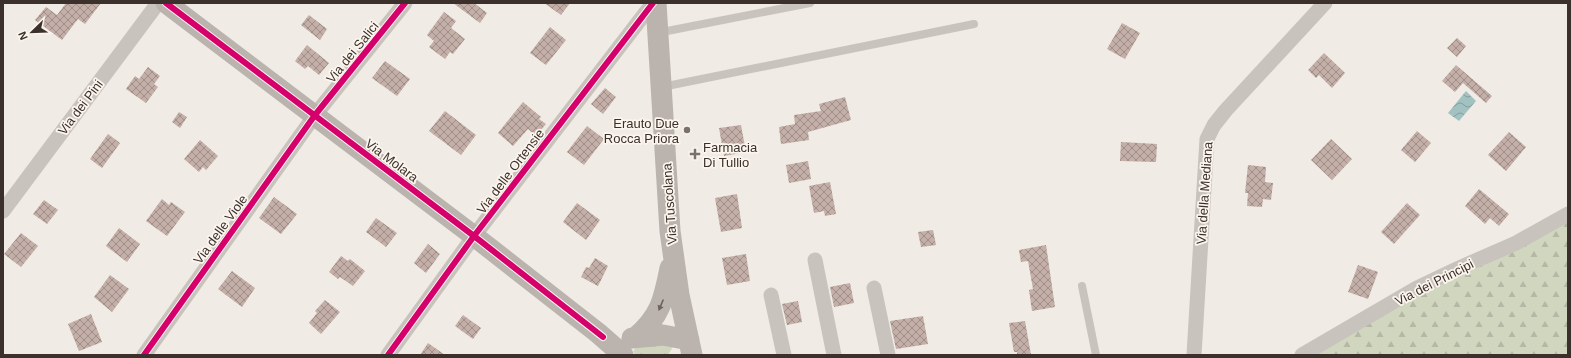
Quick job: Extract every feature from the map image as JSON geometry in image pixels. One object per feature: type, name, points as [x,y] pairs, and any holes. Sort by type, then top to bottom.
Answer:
[{"type":"main road","name":"Via Molara","points":[[166,3],[474,236],[603,337],[623,355]]},
{"type":"main road","name":"Via Tuscolana","points":[[654,3],[658,33],[673,254],[685,350]]},
{"type":"main road","points":[[632,346],[653,320],[661,306],[673,254]]},
{"type":"main road","points":[[632,346],[663,335],[685,350]]},
{"type":"main road","points":[[603,337],[621,338],[632,346]]},
{"type":"street","name":"Via dei Pini","points":[[3,211],[158,3]]},
{"type":"street","name":"Via dei Salici","points":[[315,115],[405,3]]},
{"type":"street","name":"Via delle Ortensie","points":[[388,355],[474,236],[654,3]]},
{"type":"street","name":"Via della Mediana","points":[[1194,355],[1207,139],[1219,119],[1325,3]]},
{"type":"street","name":"Via delle Viole","points":[[144,355],[315,115]]},
{"type":"street","name":"Via dei Principi","points":[[1302,355],[1417,288],[1516,243],[1568,214]]},
{"type":"street","points":[[815,260],[834,355]]},
{"type":"street","points":[[874,288],[888,355]]},
{"type":"street","points":[[772,295],[784,355]]},
{"type":"lane","points":[[658,33],[810,3]]},
{"type":"lane","points":[[661,87],[974,24]]},
{"type":"lane","points":[[1082,286],[1096,355]]},
{"type":"green space","points":[[1568,207],[1568,355],[1313,355]]},
{"type":"green space","points":[[639,342],[674,345],[668,355],[636,355],[633,352]]},
{"type":"water","points":[[1466,91],[1476,101],[1459,121],[1448,113]]},
{"type":"building","points":[[66,3],[101,3],[85,24],[78,19],[62,40],[35,20],[46,7],[57,15]]},
{"type":"building","points":[[453,3],[474,3],[487,13],[480,23]]},
{"type":"building","points":[[544,3],[570,3],[561,15]]},
{"type":"building","points":[[444,12],[456,21],[451,28],[465,39],[453,54],[450,52],[445,59],[429,47],[434,41],[427,35]]},
{"type":"building","points":[[309,15],[327,29],[320,40],[301,25]]},
{"type":"building","points":[[1122,23],[1140,33],[1125,59],[1107,49]]},
{"type":"building","points":[[550,27],[566,40],[546,65],[530,53]]},
{"type":"building","points":[[1457,38],[1466,46],[1457,57],[1447,48]]},
{"type":"building","points":[[307,45],[329,63],[319,75],[308,66],[305,69],[295,61]]},
{"type":"building","points":[[1324,53],[1345,73],[1332,88],[1319,75],[1316,78],[1308,70]]},
{"type":"building","points":[[385,61],[410,79],[397,96],[372,78]]},
{"type":"building","points":[[1456,65],[1492,96],[1486,103],[1463,83],[1455,92],[1442,81]]},
{"type":"building","points":[[148,67],[160,76],[154,84],[158,87],[146,103],[126,89],[135,76],[139,79]]},
{"type":"building","points":[[605,88],[616,97],[603,114],[591,104]]},
{"type":"building","points":[[845,97],[851,120],[808,132],[809,140],[781,144],[779,127],[795,124],[794,115],[821,111],[819,104]]},
{"type":"building","points":[[523,102],[541,117],[539,119],[546,124],[536,136],[528,129],[513,146],[498,133]]},
{"type":"building","points":[[445,111],[476,135],[461,155],[429,131]]},
{"type":"building","points":[[179,112],[187,117],[180,128],[172,122]]},
{"type":"building","points":[[741,125],[746,152],[724,156],[719,128]]},
{"type":"building","points":[[587,126],[604,139],[584,165],[567,152]]},
{"type":"building","points":[[1417,131],[1431,143],[1415,162],[1401,150]]},
{"type":"building","points":[[1509,132],[1526,147],[1506,171],[1488,155]]},
{"type":"building","points":[[108,134],[120,143],[102,168],[90,159]]},
{"type":"building","points":[[1331,139],[1352,159],[1332,180],[1311,160]]},
{"type":"building","points":[[200,140],[218,156],[206,170],[203,167],[199,172],[184,159]]},
{"type":"building","points":[[1121,142],[1157,144],[1156,162],[1120,161]]},
{"type":"building","points":[[808,161],[811,179],[789,183],[786,165]]},
{"type":"building","points":[[1248,165],[1266,167],[1265,182],[1273,183],[1271,200],[1263,199],[1262,207],[1247,206],[1248,193],[1245,193]]},
{"type":"building","points":[[830,182],[836,214],[825,216],[824,211],[814,213],[809,186]]},
{"type":"building","points":[[1479,189],[1509,214],[1499,226],[1490,218],[1485,224],[1465,206]]},
{"type":"building","points":[[737,194],[742,228],[721,232],[715,198]]},
{"type":"building","points":[[274,197],[297,214],[281,234],[259,218]]},
{"type":"building","points":[[162,199],[169,205],[171,202],[185,212],[167,236],[146,221]]},
{"type":"building","points":[[44,200],[58,210],[47,224],[33,214]]},
{"type":"building","points":[[577,203],[600,220],[586,240],[563,222]]},
{"type":"building","points":[[1407,203],[1420,215],[1394,244],[1381,232]]},
{"type":"building","points":[[376,218],[397,233],[386,247],[366,232]]},
{"type":"building","points":[[119,228],[140,244],[127,262],[106,246]]},
{"type":"building","points":[[933,230],[936,245],[921,247],[918,232]]},
{"type":"building","points":[[21,233],[38,246],[21,267],[4,254]]},
{"type":"building","points":[[428,244],[440,254],[426,273],[414,263]]},
{"type":"building","points":[[1046,245],[1055,307],[1032,311],[1029,290],[1033,289],[1028,261],[1021,262],[1019,250]]},
{"type":"building","points":[[746,254],[750,281],[727,285],[722,258]]},
{"type":"building","points":[[341,256],[348,261],[350,259],[365,271],[353,286],[340,277],[338,279],[329,272]]},
{"type":"building","points":[[595,258],[608,266],[598,286],[581,277],[586,267],[589,268]]},
{"type":"building","points":[[1358,265],[1378,272],[1368,299],[1348,292]]},
{"type":"building","points":[[232,271],[255,288],[242,307],[218,289]]},
{"type":"building","points":[[110,275],[129,289],[112,312],[94,297]]},
{"type":"building","points":[[850,283],[854,303],[834,307],[830,287]]},
{"type":"building","points":[[325,300],[340,312],[321,334],[309,323],[317,313],[315,311]]},
{"type":"building","points":[[798,301],[802,322],[787,325],[782,304]]},
{"type":"building","points":[[91,314],[102,342],[79,351],[68,324]]},
{"type":"building","points":[[463,315],[481,328],[473,339],[455,326]]},
{"type":"building","points":[[923,316],[928,344],[896,349],[890,321]]},
{"type":"building","points":[[1025,321],[1031,355],[1017,355],[1017,352],[1014,352],[1009,323]]},
{"type":"building","points":[[428,343],[445,355],[420,355]]},
{"type":"cycle path","points":[[166,3],[474,236],[603,337]]},
{"type":"cycle path","points":[[144,355],[315,115],[405,3]]},
{"type":"cycle path","points":[[388,355],[474,236],[653,3]]},
{"type":"place","name":"Erauto Due Rocca Priora","points":[[687,130]]},
{"type":"place","name":"Farmacia Di Tullio","points":[[695,154]]}]
